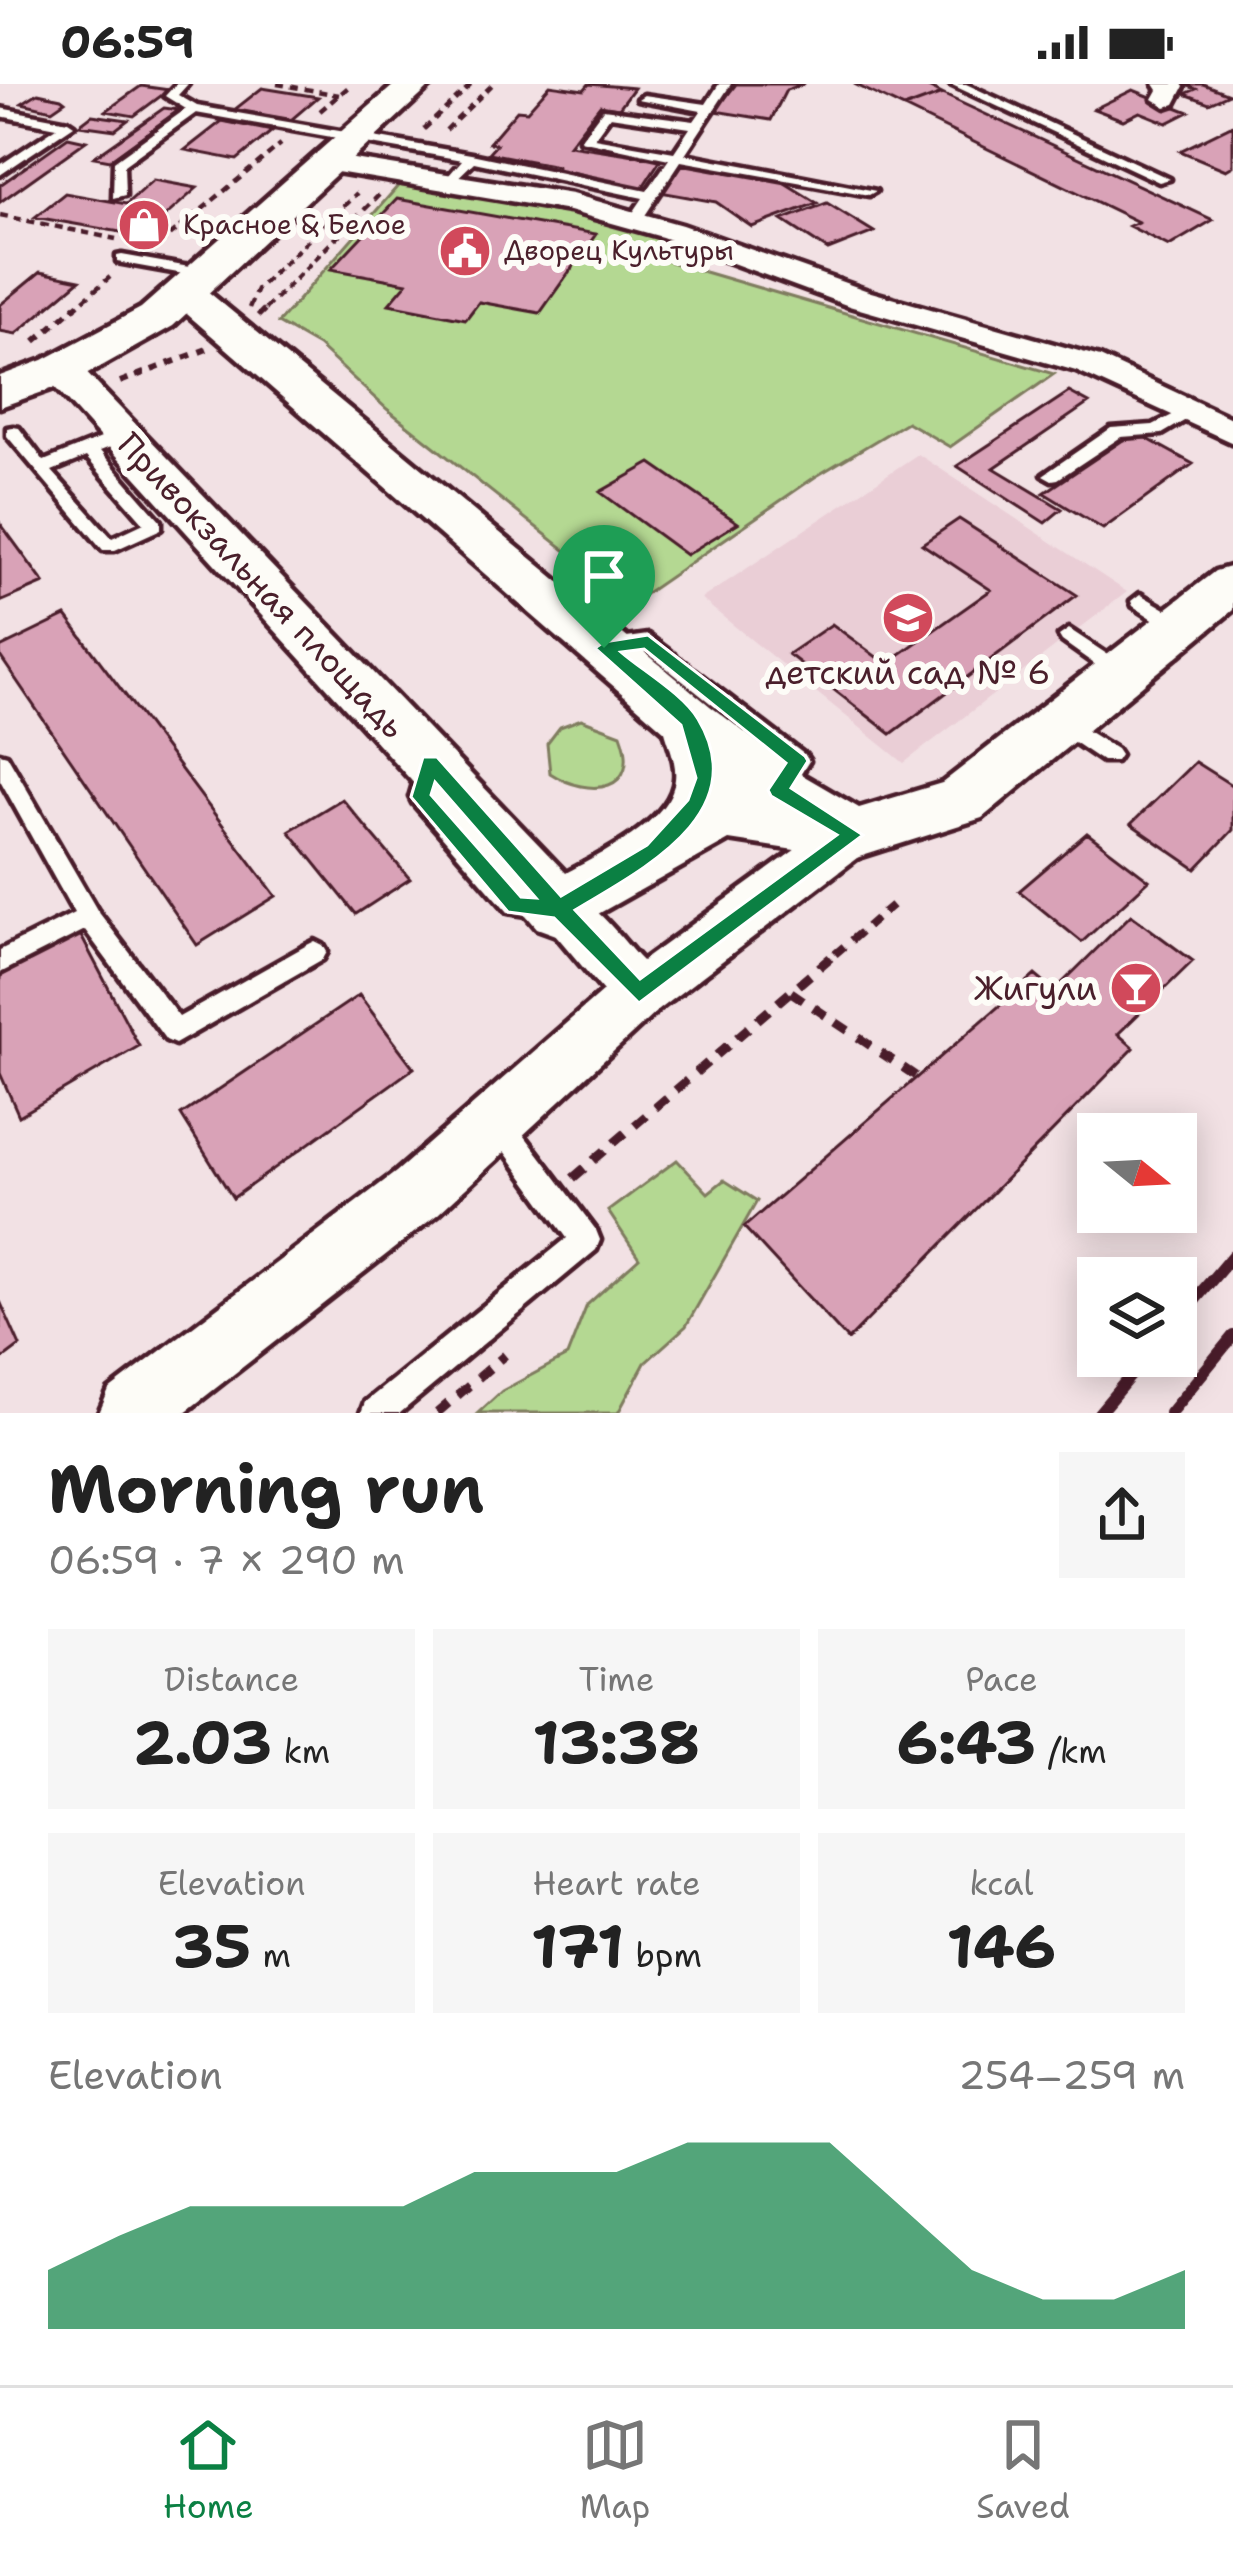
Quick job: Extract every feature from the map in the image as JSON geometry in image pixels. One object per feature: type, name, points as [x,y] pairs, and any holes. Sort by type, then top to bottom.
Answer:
[{"type":"main road","points":[[6,412],[60,370],[158,316],[416,84]]},
{"type":"street","points":[[343,150],[449,182],[643,208],[860,299],[1088,364],[1233,432]]},
{"type":"street","points":[[196,284],[690,721],[778,790],[853,835]]},
{"type":"street","name":"Привокзальная площадь","points":[[60,370],[105,443],[430,763],[639,993]]},
{"type":"street","points":[[132,1413],[500,1124],[639,993],[853,835],[961,801],[1199,606]]},
{"type":"street","points":[[655,851],[697,804],[706,778],[690,721]]},
{"type":"street","points":[[559,909],[723,815],[853,835]]},
{"type":"lane","points":[[182,84],[171,96],[194,109],[298,129],[343,150],[471,158],[643,208],[724,84]]},
{"type":"lane","points":[[956,84],[1164,179]]},
{"type":"lane","points":[[968,103],[985,98]]},
{"type":"lane","points":[[644,99],[709,108]]},
{"type":"lane","points":[[118,195],[118,164],[194,109]]},
{"type":"lane","points":[[0,112],[68,125],[0,171]]},
{"type":"lane","points":[[697,125],[607,112],[586,140],[869,191]]},
{"type":"lane","points":[[449,182],[471,158]]},
{"type":"lane","points":[[122,259],[196,284]]},
{"type":"lane","points":[[1052,475],[1117,432],[1156,430],[1190,411]]},
{"type":"lane","points":[[6,412],[41,469],[109,546],[155,525],[105,443],[41,469]]},
{"type":"lane","points":[[1069,636],[1121,673]]},
{"type":"lane","points":[[604,648],[648,642],[798,761],[778,790]]},
{"type":"lane","points":[[1060,722],[1109,755]]},
{"type":"lane","points":[[0,761],[89,917],[175,1032],[315,952]]},
{"type":"lane","points":[[0,962],[89,917]]},
{"type":"lane","points":[[376,1413],[586,1240],[500,1124]]},
{"type":"path","points":[[278,84],[339,95]]},
{"type":"path","points":[[143,245],[156,248],[352,84]]},
{"type":"path","points":[[471,85],[489,88]]},
{"type":"path","points":[[464,92],[482,95]]},
{"type":"path","points":[[451,104],[470,107]]},
{"type":"path","points":[[443,111],[462,114]]},
{"type":"path","points":[[348,202],[369,206]]},
{"type":"path","points":[[0,215],[130,242]]},
{"type":"path","points":[[322,227],[343,231]]},
{"type":"path","points":[[294,254],[315,258]]},
{"type":"path","points":[[256,290],[278,294]]},
{"type":"path","points":[[581,1201],[567,1184],[897,902]]},
{"type":"path","points":[[791,992],[917,1077]]},
{"type":"path","points":[[437,1413],[522,1340]]},
{"type":"shaded area","name":"детский сад № 6","points":[[918,454],[1127,592],[904,763],[701,599]]},
{"type":"green space","points":[[405,178],[665,231],[650,256],[1054,374],[950,447],[907,422],[815,477],[632,603],[387,409],[318,346],[278,323]]},
{"type":"green space","points":[[581,719],[621,734],[625,768],[609,785],[581,786],[550,773],[547,744],[560,727]]},
{"type":"green space","points":[[677,1160],[708,1193],[724,1180],[757,1201],[686,1326],[645,1363],[618,1413],[478,1413],[502,1391],[567,1356],[587,1305],[639,1258],[608,1211]]},
{"type":"building","points":[[589,84],[634,88],[619,108],[600,105],[569,145],[661,159],[642,188],[556,174],[557,166],[488,153],[496,144],[489,143],[517,110],[527,111],[550,85],[584,90]]},
{"type":"building","points":[[736,84],[805,84],[786,90],[771,120],[715,111]]},
{"type":"building","points":[[854,84],[922,84],[942,94],[904,108]]},
{"type":"building","points":[[1184,84],[1203,84],[1229,94],[1209,103],[1185,94],[1196,89]]},
{"type":"building","points":[[141,86],[169,90],[134,116],[106,111]]},
{"type":"building","points":[[262,88],[318,97],[291,120],[234,110]]},
{"type":"building","points":[[1133,90],[1189,112],[1167,123],[1140,112],[1123,120],[1094,109]]},
{"type":"building","points":[[38,93],[65,101],[52,110],[22,103]]},
{"type":"building","points":[[942,94],[1213,220],[1169,246],[1129,226],[1138,222],[904,108]]},
{"type":"building","points":[[164,108],[179,110],[110,160],[94,157]]},
{"type":"building","points":[[92,115],[128,120],[115,130],[79,125]]},
{"type":"building","points":[[222,121],[272,131],[237,160],[185,150]]},
{"type":"building","points":[[1233,125],[1233,166],[1226,170],[1180,151]]},
{"type":"building","points":[[68,137],[86,141],[0,202],[0,185]]},
{"type":"building","points":[[680,161],[772,175],[817,203],[752,227],[716,202],[660,192]]},
{"type":"building","points":[[153,180],[197,188],[143,236],[35,217],[65,193],[126,204]]},
{"type":"building","name":"Дворец Культуры","points":[[397,199],[596,234],[540,313],[479,302],[466,319],[389,304],[407,283],[331,269]]},
{"type":"building","points":[[827,203],[874,232],[828,250],[782,220]]},
{"type":"building","points":[[40,272],[80,280],[16,334],[0,331],[0,305]]},
{"type":"building","points":[[1069,392],[1089,403],[994,468],[1062,509],[1045,523],[957,466]]},
{"type":"building","points":[[1135,432],[1193,464],[1103,529],[1044,493]]},
{"type":"building","points":[[651,463],[738,523],[686,555],[600,492]]},
{"type":"building","points":[[959,519],[1077,595],[891,734],[788,654],[832,624],[886,664],[991,590],[922,544]]},
{"type":"building","points":[[0,523],[44,583],[0,602]]},
{"type":"building","points":[[66,616],[276,896],[197,945],[0,656],[0,648]]},
{"type":"building","points":[[1195,762],[1233,786],[1233,830],[1196,869],[1131,824]]},
{"type":"building","points":[[342,799],[410,879],[356,914],[289,831]]},
{"type":"building","points":[[1087,833],[1149,880],[1082,942],[1019,891]]},
{"type":"building","points":[[1131,915],[1193,961],[1118,1034],[1134,1048],[848,1340],[744,1227],[1035,975],[1054,991]]},
{"type":"building","points":[[79,932],[139,1046],[19,1116],[0,1073],[0,974]]},
{"type":"building","points":[[359,995],[414,1068],[233,1198],[181,1115]]},
{"type":"building","points":[[0,1301],[20,1346],[0,1361]]},
{"type":"railway","points":[[1197,1297],[1233,1255]]},
{"type":"railway","points":[[1170,1413],[1233,1336]]},
{"type":"railway","points":[[1099,1413],[1129,1377]]},
{"type":"place","name":"Красное & Белое","points":[[144,225]]},
{"type":"place","name":"Дворец Культуры","points":[[465,251]]},
{"type":"place","name":"детский сад № 6","points":[[908,618]]},
{"type":"place","name":"Жигули","points":[[1136,988]]},
{"type":"route","points":[[604,648],[648,642],[798,761],[778,790],[853,835],[639,993],[559,909],[516,905],[421,797],[430,763],[559,909],[655,851],[697,804],[706,778],[690,721],[604,648]]}]
